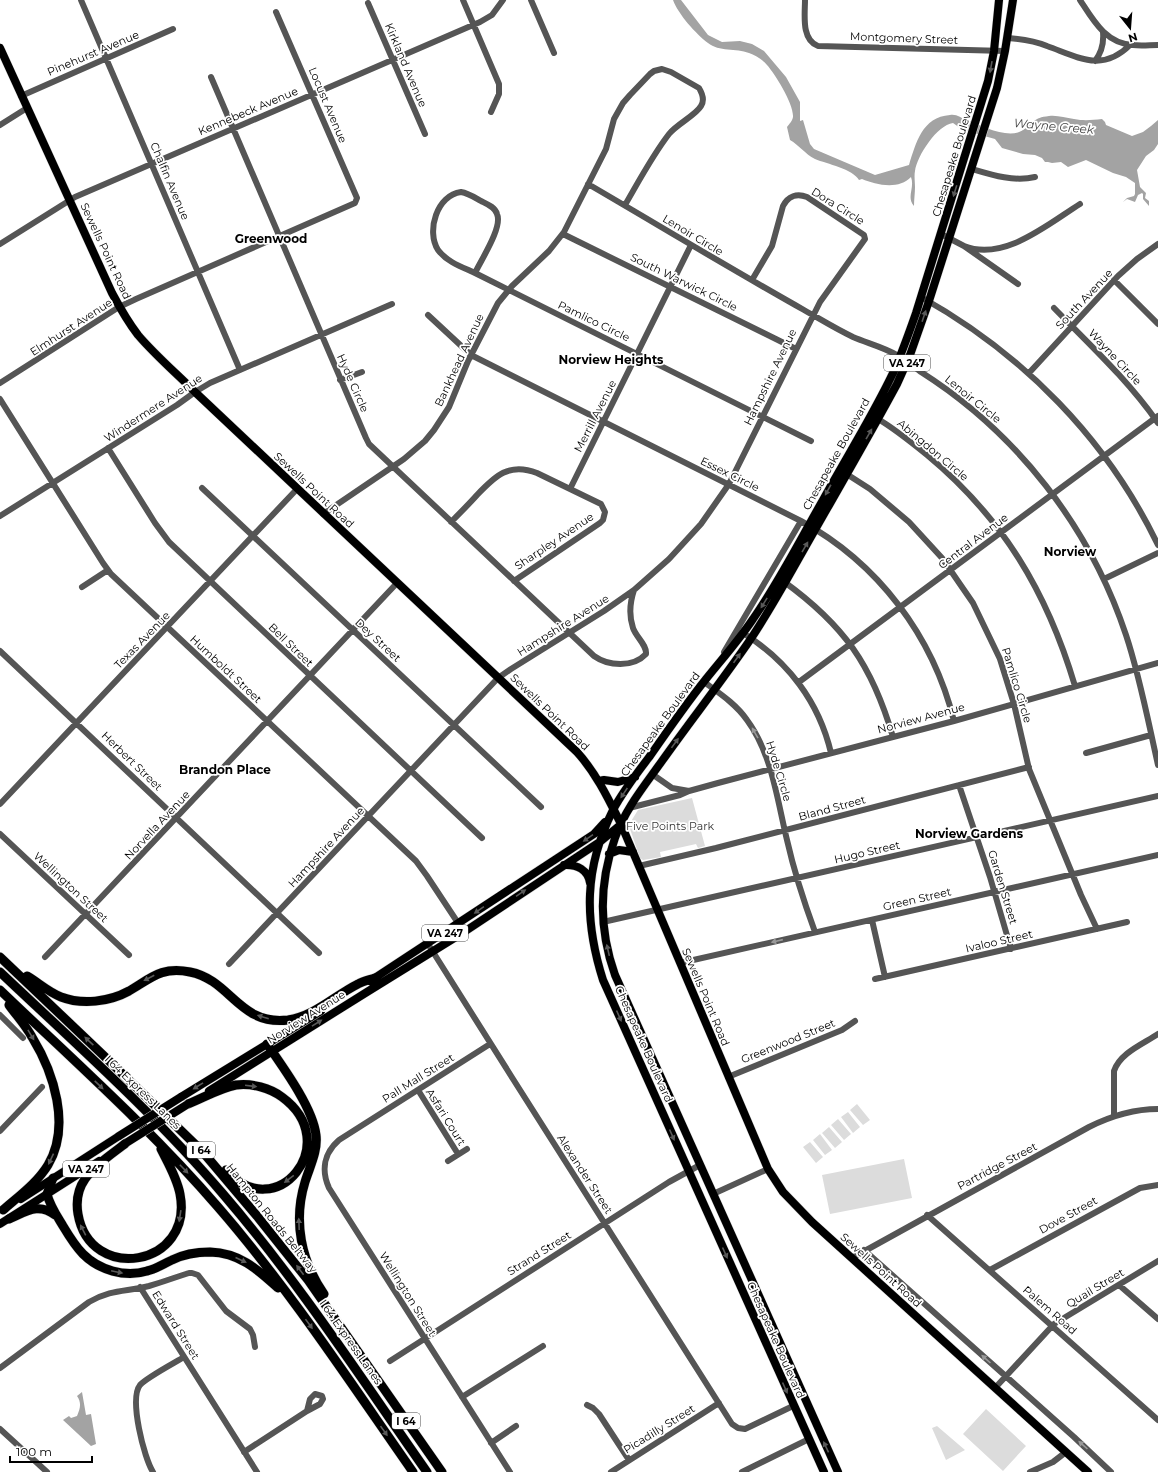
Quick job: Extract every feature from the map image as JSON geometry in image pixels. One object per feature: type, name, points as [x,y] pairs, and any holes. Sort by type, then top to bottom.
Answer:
[{"type":"highway","name":"Hampton Roads Beltway","points":[[0,957],[202,1151],[286,1251],[442,1472]]},
{"type":"highway","points":[[13,970],[29,977],[49,991],[62,997],[80,1001],[102,1000],[122,995],[146,979],[163,972],[190,972],[211,979],[226,991],[238,1005],[253,1014],[268,1019],[282,1020],[297,1018],[311,1013],[358,984],[375,978]]},
{"type":"highway","name":"I 64 Express Lanes","points":[[0,972],[150,1115],[222,1193],[249,1225],[310,1306],[427,1472]]},
{"type":"highway","points":[[0,992],[28,1030],[41,1054],[52,1082],[56,1098],[59,1126],[56,1145],[49,1163],[30,1187],[1,1209]]},
{"type":"highway","name":"I 64","points":[[0,992],[157,1141],[218,1206],[294,1302],[413,1472]]},
{"type":"highway","points":[[270,1048],[306,1104],[313,1120],[316,1134],[314,1154],[300,1203],[300,1230],[304,1254],[318,1284],[342,1318],[371,1370]]},
{"type":"highway","points":[[188,1104],[231,1086],[241,1084],[262,1087],[276,1093],[291,1104],[302,1120],[307,1136],[306,1153],[299,1170],[285,1183],[268,1188],[250,1187],[236,1181],[222,1167],[202,1151]]},
{"type":"highway","points":[[126,1143],[100,1163],[85,1179],[79,1192],[77,1211],[83,1231],[96,1247],[111,1256],[135,1259],[151,1255],[165,1246],[175,1232],[181,1216],[181,1200],[178,1184],[157,1141]]},
{"type":"highway","points":[[53,1178],[47,1194],[57,1216],[76,1247],[92,1262],[107,1270],[137,1273],[154,1269],[175,1258],[191,1254],[212,1252],[224,1254],[248,1263],[294,1302]]},
{"type":"highway","points":[[8,1219],[39,1208],[49,1210],[57,1216]]},
{"type":"main road","name":"Chesapeake Boulevard","points":[[838,1472],[615,975],[608,953],[603,922],[603,888],[609,854],[629,808],[751,638],[782,580],[808,525],[878,419],[897,384],[921,297],[986,88],[994,51],[999,0]]},
{"type":"main road","name":"Chesapeake Boulevard","points":[[843,472],[886,387],[903,360],[929,301],[997,88],[1008,38],[1014,0]]},
{"type":"main road","name":"Sewells Point Road","points":[[0,48],[119,307],[138,334],[152,350],[195,392],[586,762],[599,781],[621,824],[768,1169],[783,1192],[852,1258],[1088,1472]]},
{"type":"main road","name":"Chesapeake Boulevard","points":[[782,580],[743,633],[704,682],[635,777],[614,809],[601,840],[593,868],[589,900],[591,930],[603,980],[824,1472]]},
{"type":"main road","points":[[599,781],[604,780],[618,782],[635,777]]},
{"type":"main road","name":"Norview Avenue","points":[[0,1224],[188,1104],[375,978],[594,834],[614,809]]},
{"type":"main road","name":"Norview Avenue","points":[[1,1209],[181,1097],[270,1048],[433,952],[601,840],[621,824]]},
{"type":"main road","points":[[609,854],[619,850],[633,852]]},
{"type":"main road","points":[[563,865],[573,865],[584,870],[589,877],[591,884]]},
{"type":"main road","points":[[603,980],[615,975]]},
{"type":"street","name":"Chalfin Avenue","points":[[81,0],[240,370]]},
{"type":"street","points":[[463,0],[499,84],[499,94],[491,112]]},
{"type":"street","name":"Kennebeck Avenue","points":[[0,244],[56,210],[69,200],[392,59],[474,25],[492,15],[503,0]]},
{"type":"street","points":[[531,0],[554,53]]},
{"type":"street","name":"Montgomery Street","points":[[805,0],[807,36],[814,45],[1005,51]]},
{"type":"street","points":[[1080,0],[1103,32],[1115,40],[1130,45],[1158,45]]},
{"type":"street","name":"Kirkland Avenue","points":[[368,4],[425,134]]},
{"type":"street","name":"Locust Avenue","points":[[276,12],[357,198],[356,203],[353,205]]},
{"type":"street","name":"Pinehurst Avenue","points":[[22,96],[173,29]]},
{"type":"street","points":[[1095,61],[1101,53],[1103,45],[1103,32]]},
{"type":"street","points":[[1008,38],[1046,45],[1082,59],[1095,61],[1112,58],[1124,51],[1130,45]]},
{"type":"street","name":"Bankhead Avenue","points":[[323,514],[409,455],[425,441],[442,419],[455,394],[470,355],[490,316],[508,290],[549,250],[563,234],[606,149],[614,119],[623,103],[650,74],[654,71],[662,69],[671,72],[699,88],[703,102],[698,110],[669,134],[656,152],[625,206]]},
{"type":"street","name":"Hyde Circle","points":[[211,78],[340,380],[366,438],[372,446],[594,656],[610,663],[617,664],[630,662],[646,654],[646,648],[637,635],[632,621],[631,609],[634,590]]},
{"type":"street","points":[[0,125],[27,108]]},
{"type":"street","points":[[972,169],[1005,178],[1025,179],[1035,177]]},
{"type":"street","name":"Lenoir Circle","points":[[588,184],[850,336],[903,360],[940,384],[973,409],[1019,453],[1053,494],[1079,534],[1104,579],[1124,630],[1136,669],[1158,765]]},
{"type":"street","name":"Pamlico Circle","points":[[475,274],[496,232],[499,220],[498,215],[494,208],[490,205],[466,193],[456,193],[446,198],[438,211],[433,226],[433,237],[438,249],[448,260],[475,274],[811,441]]},
{"type":"street","name":"Dora Circle","points":[[752,280],[772,246],[785,202],[793,196],[798,195],[807,197],[864,235],[865,240],[850,261]]},
{"type":"street","points":[[964,246],[984,250],[1011,245],[1039,230],[1080,204]]},
{"type":"street","name":"Elmhurst Avenue","points":[[0,383],[119,307],[353,205]]},
{"type":"street","name":"South Warwick Circle","points":[[563,234],[796,349]]},
{"type":"street","points":[[941,234],[964,246],[1018,284]]},
{"type":"street","name":"South Avenue","points":[[1029,373],[1114,280],[1137,259],[1158,244]]},
{"type":"street","name":"Merrill Avenue","points":[[570,489],[669,286],[691,245]]},
{"type":"street","name":"Hampshire Avenue","points":[[229,964],[498,678],[604,611],[634,590],[669,559],[696,530],[729,484],[820,302],[850,261]]},
{"type":"street","points":[[1114,280],[1158,324]]},
{"type":"street","points":[[921,297],[979,333],[1029,373],[1079,424],[1104,456],[1133,498],[1158,545]]},
{"type":"street","name":"Windermere Avenue","points":[[0,516],[177,406],[210,383],[392,304]]},
{"type":"street","name":"Wayne Circle","points":[[1054,308],[1113,368],[1157,419]]},
{"type":"street","name":"Essex Circle","points":[[428,315],[470,355],[729,484],[808,525],[837,543],[865,567],[900,607],[921,637],[935,665],[954,721]]},
{"type":"street","points":[[340,380],[362,372]]},
{"type":"street","name":"Humboldt Street","points":[[0,399],[108,570],[416,861],[464,932]]},
{"type":"street","name":"Abingdon Circle","points":[[878,419],[938,464],[962,486],[1001,532],[1021,561],[1041,597],[1061,642],[1075,686]]},
{"type":"street","name":"Central Avenue","points":[[799,682],[1104,456],[1157,419]]},
{"type":"street","name":"Bell Street","points":[[108,448],[169,542],[310,677],[482,838]]},
{"type":"street","name":"Sharpley Avenue","points":[[451,522],[492,479],[512,470],[525,469],[532,471],[601,504],[605,512],[603,520],[514,581]]},
{"type":"street","name":"Pamlico Circle","points":[[843,472],[870,490],[909,522],[927,541],[951,570],[983,620],[1000,659],[1014,704],[1029,767],[1050,821],[1097,929]]},
{"type":"street","name":"Dey Street","points":[[202,488],[541,807]]},
{"type":"street","name":"Texas Avenue","points":[[0,804],[211,582],[297,489]]},
{"type":"street","points":[[715,668],[808,525]]},
{"type":"street","points":[[1104,579],[1158,553]]},
{"type":"street","points":[[82,587],[108,570]]},
{"type":"street","points":[[782,580],[814,605],[840,631],[850,644],[863,664],[879,695],[893,737]]},
{"type":"street","name":"Norvella Avenue","points":[[45,957],[354,631],[397,583]]},
{"type":"street","points":[[743,633],[781,662],[799,682],[818,714],[831,753]]},
{"type":"street","name":"Herbert Street","points":[[0,651],[319,953]]},
{"type":"street","name":"Norview Avenue","points":[[629,808],[770,769],[954,721],[1158,663]]},
{"type":"street","name":"Hyde Circle","points":[[704,682],[729,700],[746,719],[762,746],[770,769],[796,878],[815,932]]},
{"type":"street","points":[[1086,753],[1151,735]]},
{"type":"street","name":"Bland Street","points":[[639,866],[1029,767]]},
{"type":"street","points":[[652,774],[672,788],[688,791]]},
{"type":"street","name":"Garden Street","points":[[959,785],[1011,949]]},
{"type":"street","name":"Hugo Street","points":[[603,922],[1158,796]]},
{"type":"street","name":"Wellington Street","points":[[0,834],[129,956]]},
{"type":"street","name":"Green Street","points":[[680,963],[1158,855]]},
{"type":"street","points":[[872,920],[885,977]]},
{"type":"street","name":"Ivaloo Street","points":[[875,979],[1127,922]]},
{"type":"street","name":"Alexander Street","points":[[428,944],[490,1044],[734,1426],[745,1429],[794,1406]]},
{"type":"street","points":[[0,1015],[23,1038]]},
{"type":"street","name":"Greenwood Street","points":[[728,1077],[842,1030],[855,1021]]},
{"type":"street","points":[[1114,1116],[1114,1071],[1116,1066],[1122,1058],[1158,1034]]},
{"type":"street","name":"Pall Mall Street","points":[[356,1129],[490,1044]]},
{"type":"street","points":[[0,1131],[42,1087]]},
{"type":"street","name":"Asfari Court","points":[[418,1090],[458,1154]]},
{"type":"street","name":"Partridge Street","points":[[852,1258],[927,1215],[1089,1127],[1114,1116],[1138,1110],[1158,1109]]},
{"type":"street","name":"Wellington Street","points":[[356,1129],[335,1144],[328,1154],[324,1168],[326,1181],[329,1188],[510,1472]]},
{"type":"street","points":[[448,1161],[467,1148]]},
{"type":"street","name":"Strand Street","points":[[390,1361],[605,1223],[700,1165]]},
{"type":"street","points":[[713,1194],[768,1169]]},
{"type":"street","name":"Dove Street","points":[[990,1270],[1140,1188],[1158,1185]]},
{"type":"street","points":[[1,1209],[8,1219]]},
{"type":"street","name":"Palem Road","points":[[927,1215],[1158,1420]]},
{"type":"street","name":"Sewells Point Road","points":[[864,1250],[1084,1446],[1111,1472]]},
{"type":"street","name":"Quail Street","points":[[995,1388],[1052,1326],[1158,1261]]},
{"type":"street","points":[[140,1287],[157,1284],[188,1273],[195,1274],[226,1311],[250,1329],[255,1346]]},
{"type":"street","points":[[1119,1285],[1158,1319]]},
{"type":"street","name":"Edward Street","points":[[0,1368],[94,1299],[111,1292],[140,1287],[257,1472]]},
{"type":"street","points":[[462,1397],[543,1346]]},
{"type":"street","points":[[154,1472],[144,1454],[136,1412],[137,1389],[142,1382],[184,1357]]},
{"type":"street","name":"Picadilly Street","points":[[611,1472],[719,1403]]},
{"type":"street","points":[[587,1405],[599,1414],[629,1460]]},
{"type":"street","points":[[244,1452],[307,1411]]},
{"type":"street","points":[[491,1443],[516,1426]]},
{"type":"street","points":[[0,1428],[47,1472]]},
{"type":"street","points":[[742,1472],[809,1439]]},
{"type":"street","points":[[1030,1472],[1054,1462],[1066,1452]]},
{"type":"green space","name":"Five Points Park","points":[[692,798],[705,846],[698,848],[696,844],[660,852],[661,857],[643,860],[640,858],[629,826],[638,810]]},
{"type":"green space","points":[[857,1104],[870,1120],[863,1125],[850,1110]]},
{"type":"green space","points":[[848,1112],[860,1127],[853,1133],[841,1117]]},
{"type":"green space","points":[[838,1119],[851,1134],[844,1140],[831,1125]]},
{"type":"green space","points":[[829,1127],[842,1142],[835,1148],[822,1133]]},
{"type":"green space","points":[[820,1134],[832,1150],[825,1155],[813,1140]]},
{"type":"green space","points":[[810,1142],[823,1157],[816,1163],[803,1147]]},
{"type":"green space","points":[[904,1159],[912,1198],[830,1214],[822,1175]]},
{"type":"green space","points":[[986,1409],[1026,1446],[1003,1471],[963,1434]]},
{"type":"green space","points":[[937,1426],[965,1450],[946,1460],[932,1428]]},
{"type":"water","name":"Wayne Creek","points":[[673,0],[681,0],[708,35],[722,42],[740,41],[752,44],[764,51],[786,77],[800,102],[800,121],[803,120],[810,144],[814,149],[875,175],[909,165],[914,148],[922,132],[933,121],[940,117],[957,115],[966,122],[967,120],[995,131],[1010,134],[1023,130],[1037,119],[1049,116],[1078,120],[1102,119],[1106,125],[1132,136],[1143,132],[1158,120],[1158,144],[1154,150],[1146,156],[1137,170],[1140,187],[1146,193],[1145,198],[1149,201],[1149,206],[1143,199],[1142,193],[1138,195],[1135,202],[1127,199],[1123,202],[1127,198],[1134,196],[1135,183],[1126,177],[1113,173],[1086,160],[1068,167],[1061,162],[1045,162],[1042,158],[1035,155],[1023,154],[1002,148],[995,139],[963,130],[953,123],[947,125],[934,135],[920,157],[915,173],[914,206],[911,199],[911,177],[900,184],[894,185],[874,183],[862,179],[859,180],[856,176],[846,170],[811,157],[790,140],[787,127],[793,117],[792,111],[779,82],[767,65],[759,58],[749,53],[712,46],[688,23]]},
{"type":"water","points":[[82,1392],[86,1415],[91,1414],[96,1444],[91,1446],[63,1420],[69,1416],[71,1418],[77,1416],[80,1401],[77,1396]]},
{"type":"district","name":"Greenwood","points":[[271,238]]},
{"type":"district","name":"Norview Heights","points":[[611,359]]},
{"type":"district","name":"Norview","points":[[1070,551]]},
{"type":"district","name":"Brandon Place","points":[[225,769]]},
{"type":"district","name":"Norview Gardens","points":[[969,833]]}]
